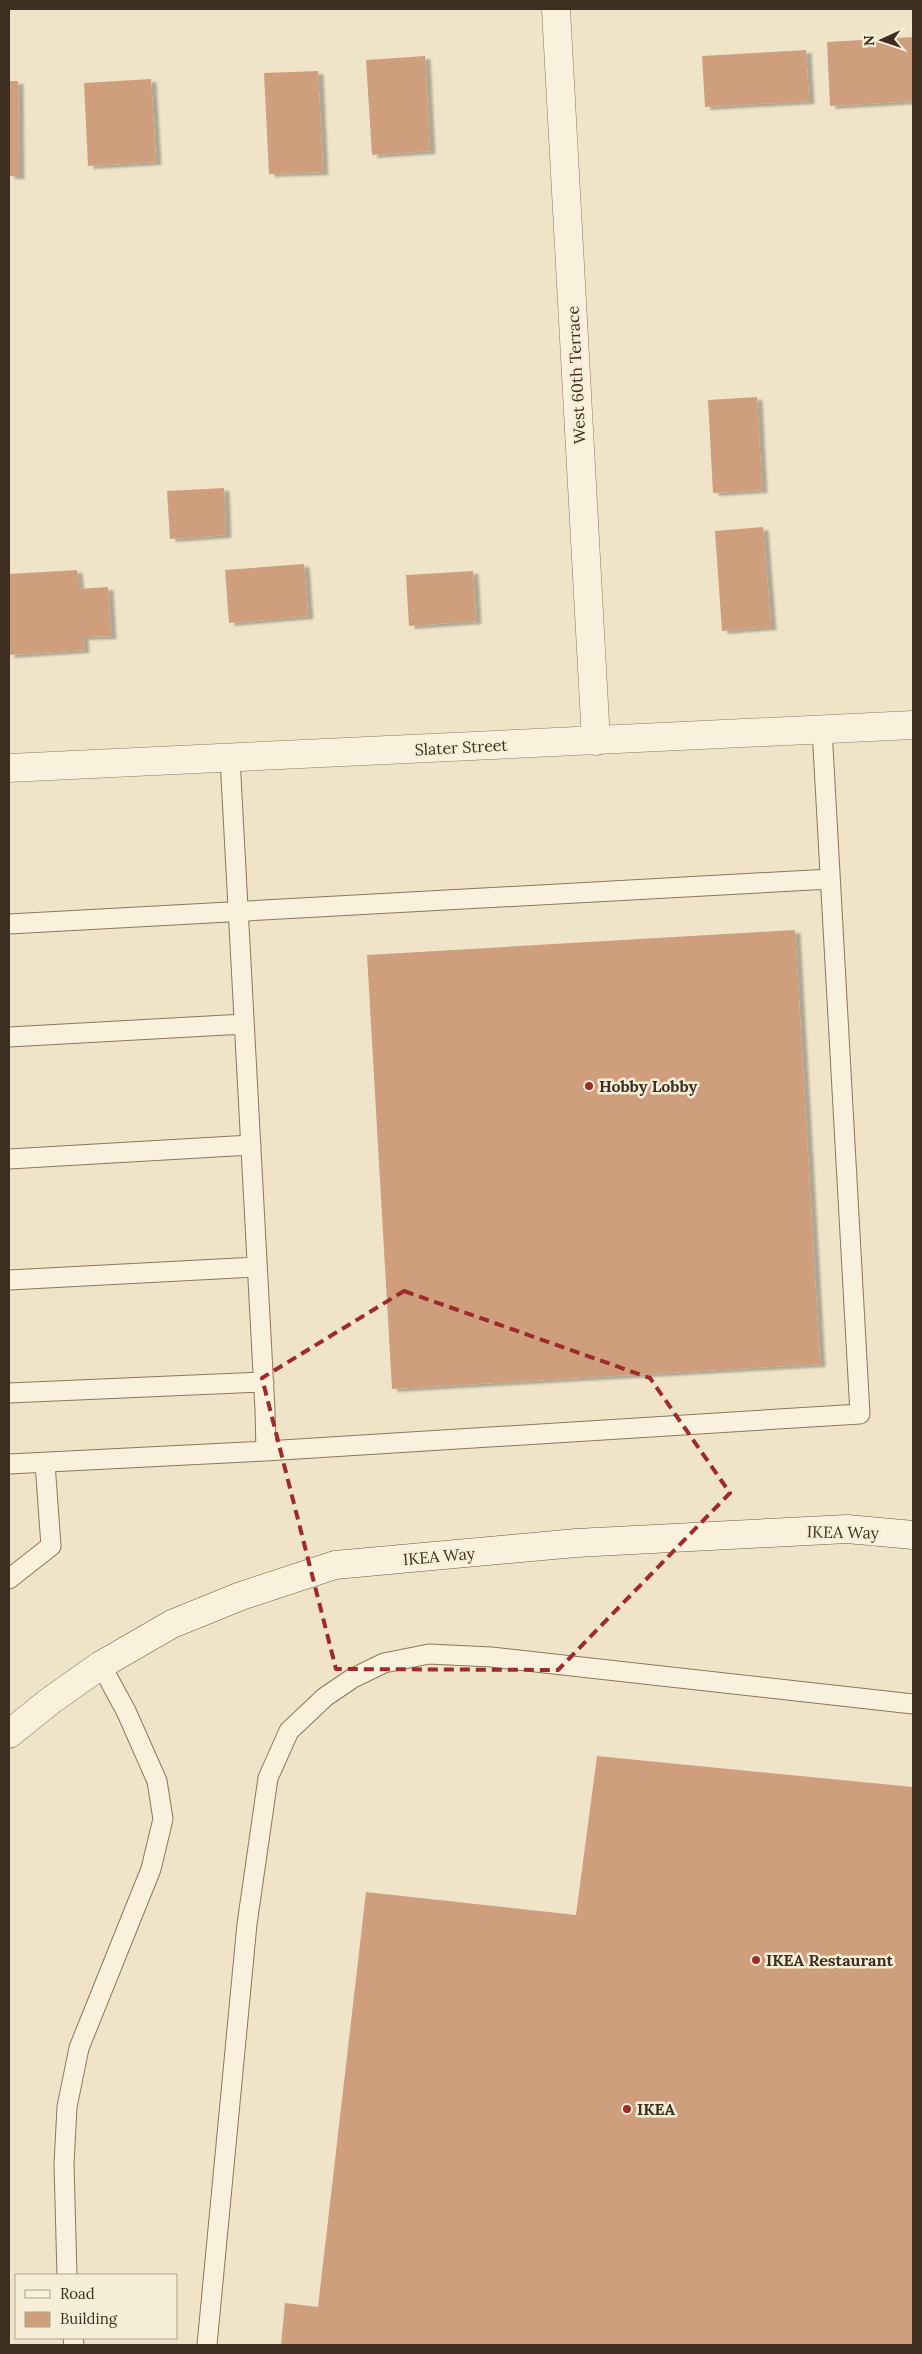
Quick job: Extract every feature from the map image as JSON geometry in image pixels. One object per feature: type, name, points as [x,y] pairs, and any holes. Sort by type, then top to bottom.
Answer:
[{"type":"street","name":"West 60th Terrace","points":[[556,9],[596,741]]},
{"type":"street","name":"Slater Street","points":[[9,768],[913,725]]},
{"type":"street","name":"IKEA Way","points":[[9,1734],[50,1701],[101,1665],[172,1624],[241,1596],[336,1565],[576,1543],[846,1529],[913,1535]]},
{"type":"lane","points":[[9,1464],[266,1451],[860,1414],[822,729]]},
{"type":"lane","points":[[230,758],[264,1382],[266,1451]]},
{"type":"lane","points":[[9,924],[830,879]]},
{"type":"lane","points":[[9,1037],[244,1024]]},
{"type":"lane","points":[[9,1159],[251,1145]]},
{"type":"lane","points":[[9,1280],[257,1266]]},
{"type":"lane","points":[[9,1394],[264,1382]]},
{"type":"lane","points":[[9,1578],[51,1546],[45,1463]]},
{"type":"lane","points":[[207,2345],[248,1924],[268,1778],[289,1731],[325,1697],[353,1678],[384,1663],[429,1654],[501,1658],[913,1704]]},
{"type":"lane","points":[[67,2274],[64,2164],[67,2107],[79,2048],[151,1869],[163,1819],[157,1781],[126,1711],[101,1665]]},
{"type":"highlighted area","points":[[404,1291],[650,1378],[730,1493],[558,1670],[336,1669],[262,1378]]},
{"type":"building","points":[[913,37],[913,101],[830,106],[827,42]]},
{"type":"building","points":[[806,50],[809,101],[705,107],[702,56]]},
{"type":"building","points":[[425,56],[430,151],[372,155],[366,60]]},
{"type":"building","points":[[318,71],[323,172],[269,174],[264,73]]},
{"type":"building","points":[[151,79],[156,162],[88,166],[84,83]]},
{"type":"building","points":[[9,81],[18,81],[19,176],[9,176]]},
{"type":"building","points":[[757,397],[762,490],[713,493],[708,400]]},
{"type":"building","points":[[224,488],[226,535],[170,539],[167,491]]},
{"type":"building","points":[[763,527],[771,627],[722,631],[715,531]]},
{"type":"building","points":[[304,564],[308,616],[229,623],[225,570]]},
{"type":"building","points":[[77,570],[79,589],[108,587],[111,636],[83,637],[84,650],[9,655],[9,574]]},
{"type":"building","points":[[473,571],[476,621],[409,626],[406,575]]},
{"type":"building","name":"Hobby Lobby","points":[[795,930],[820,1364],[392,1389],[367,955]]},
{"type":"building","name":"IKEA","points":[[597,1756],[913,1787],[913,2345],[281,2345],[285,2303],[318,2307],[366,1892],[576,1915]]},
{"type":"place","name":"Hobby Lobby","points":[[589,1086]]},
{"type":"place","name":"IKEA Restaurant","points":[[756,1960]]},
{"type":"place","name":"IKEA","points":[[627,2109]]}]
